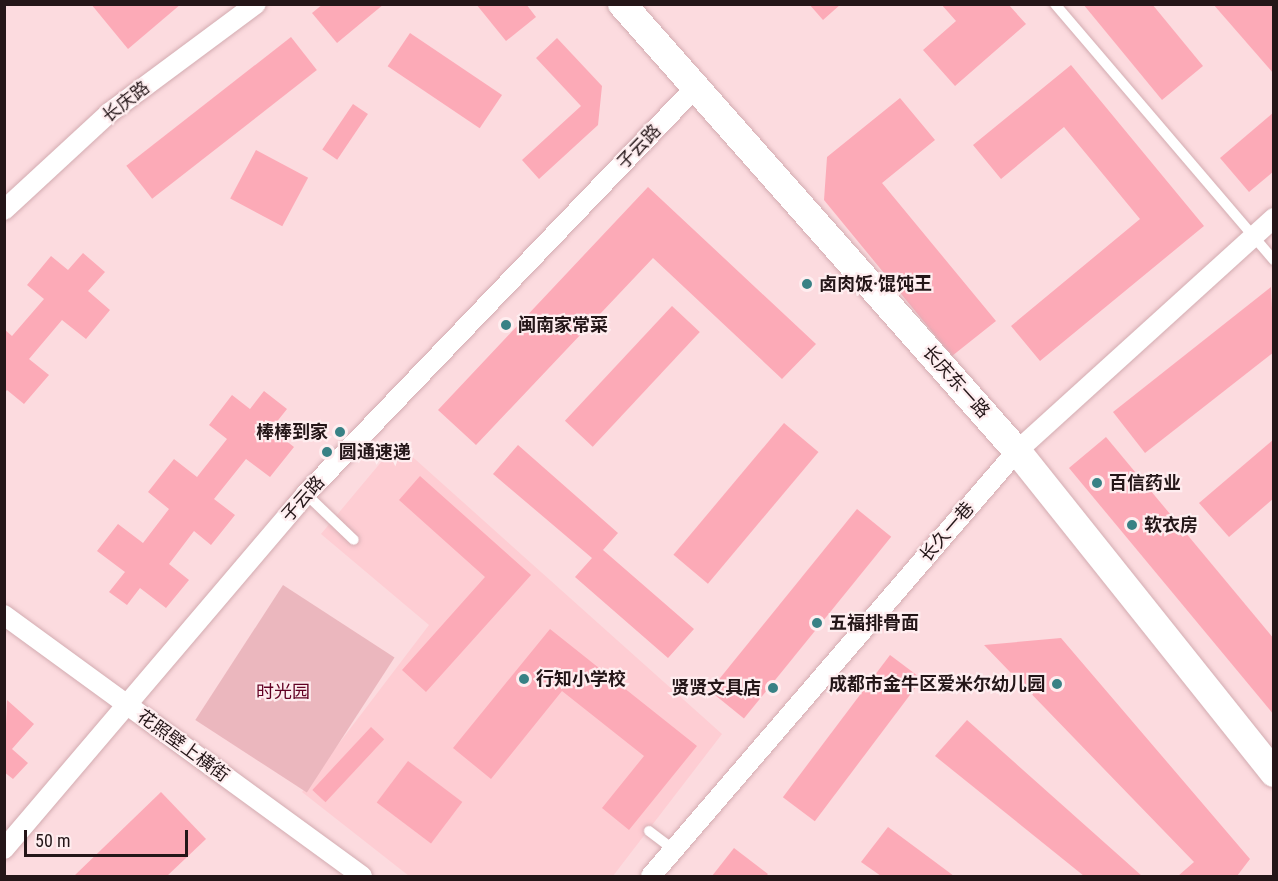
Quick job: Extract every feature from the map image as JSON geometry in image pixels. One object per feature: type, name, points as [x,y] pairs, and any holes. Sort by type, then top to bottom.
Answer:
[{"type":"main road","name":"长庆东一路","points":[[622,4],[1017,451],[1274,773]]},
{"type":"street","name":"长庆路","points":[[4,210],[109,113],[256,4]]},
{"type":"street","name":"子云路","points":[[4,849],[306,494],[695,88]]},
{"type":"street","name":"长久一巷","points":[[651,876],[1017,451],[1274,218]]},
{"type":"street","name":"花照壁上横街","points":[[4,615],[362,876]]},
{"type":"lane","points":[[1055,4],[1274,260]]},
{"type":"lane","points":[[306,494],[354,540]]},
{"type":"lane","points":[[649,831],[674,850]]},
{"type":"shaded area","name":"行知小学校","points":[[397,443],[722,734],[613,876],[409,876],[302,792],[429,625],[321,534]]},
{"type":"green space","name":"时光园","points":[[283,585],[395,657],[307,792],[195,720]]},
{"type":"building","points":[[91,4],[181,4],[128,49]]},
{"type":"building","points":[[323,4],[384,4],[337,43],[312,13]]},
{"type":"building","points":[[476,4],[526,4],[536,17],[506,41]]},
{"type":"building","points":[[809,4],[841,4],[823,20]]},
{"type":"building","points":[[941,4],[1008,4],[1026,24],[955,86],[923,50],[956,21]]},
{"type":"building","points":[[1083,4],[1152,4],[1203,66],[1162,100]]},
{"type":"building","points":[[1213,4],[1274,4],[1274,74]]},
{"type":"building","points":[[410,33],[502,95],[480,128],[388,66]]},
{"type":"building","points":[[291,37],[317,70],[152,199],[126,166]]},
{"type":"building","points":[[557,38],[602,86],[598,125],[539,179],[522,160],[581,106],[536,58]]},
{"type":"building","points":[[1071,65],[1204,226],[1040,361],[1011,326],[1140,219],[1064,127],[1001,179],[973,145]]},
{"type":"building","points":[[900,98],[935,140],[882,183],[996,321],[952,356],[824,200],[827,157]]},
{"type":"building","points":[[353,104],[368,114],[337,160],[322,150]]},
{"type":"building","points":[[1274,112],[1274,171],[1249,192],[1220,158]]},
{"type":"building","points":[[256,150],[308,178],[282,226],[230,199]]},
{"type":"building","points":[[648,187],[816,344],[782,379],[653,258],[476,445],[438,410]]},
{"type":"building","points":[[83,253],[105,272],[88,291],[110,310],[86,339],[62,320],[29,359],[49,375],[24,404],[7,390],[4,394],[4,329],[12,336],[44,299],[27,285],[51,256],[68,270]]},
{"type":"building","points":[[1271,287],[1274,352],[1145,453],[1113,412]]},
{"type":"building","points":[[672,306],[700,332],[593,447],[565,421]]},
{"type":"building","points":[[264,391],[287,409],[271,429],[294,447],[270,477],[246,459],[214,499],[235,515],[211,545],[194,531],[169,564],[189,580],[166,608],[140,588],[127,605],[109,592],[125,572],[97,551],[118,524],[143,543],[169,509],[148,492],[174,459],[197,477],[227,439],[209,425],[232,395],[250,409]]},
{"type":"building","points":[[784,423],[818,452],[708,584],[673,555]]},
{"type":"building","points":[[1106,437],[1274,639],[1274,715],[1069,468]]},
{"type":"building","points":[[1274,439],[1274,498],[1229,537],[1199,503]]},
{"type":"building","points":[[518,445],[618,533],[603,550],[694,629],[668,658],[575,577],[592,558],[493,474]]},
{"type":"building","points":[[420,476],[531,575],[426,692],[402,670],[485,577],[399,500]]},
{"type":"building","points":[[857,509],[891,537],[744,719],[710,691]]},
{"type":"building","points":[[550,629],[697,746],[629,830],[602,808],[644,756],[562,691],[491,779],[453,748]]},
{"type":"building","points":[[1061,638],[1250,859],[1237,876],[1178,876],[1194,862],[984,645]]},
{"type":"building","points":[[890,655],[922,679],[815,821],[783,797]]},
{"type":"building","points":[[7,700],[34,724],[12,749],[28,763],[13,779],[4,772]]},
{"type":"building","points":[[967,720],[1142,876],[1084,876],[935,756]]},
{"type":"building","points":[[371,727],[384,739],[326,802],[312,790]]},
{"type":"building","points":[[408,761],[462,802],[431,843],[377,803]]},
{"type":"building","points":[[161,792],[206,839],[167,876],[74,876]]},
{"type":"building","points":[[888,827],[954,876],[881,876],[861,862]]},
{"type":"building","points":[[734,848],[768,874],[766,876],[712,876]]},
{"type":"place","name":"卤肉饭·馄饨王","points":[[807,284]]},
{"type":"place","name":"闽南家常菜","points":[[506,325]]},
{"type":"place","name":"棒棒到家","points":[[340,432]]},
{"type":"place","name":"圆通速递","points":[[327,452]]},
{"type":"place","name":"百信药业","points":[[1097,483]]},
{"type":"place","name":"软衣房","points":[[1132,525]]},
{"type":"place","name":"五福排骨面","points":[[817,623]]},
{"type":"place","name":"行知小学校","points":[[524,679]]},
{"type":"place","name":"成都市金牛区爱米尔幼儿园","points":[[1057,684]]},
{"type":"place","name":"贤贤文具店","points":[[773,688]]}]
